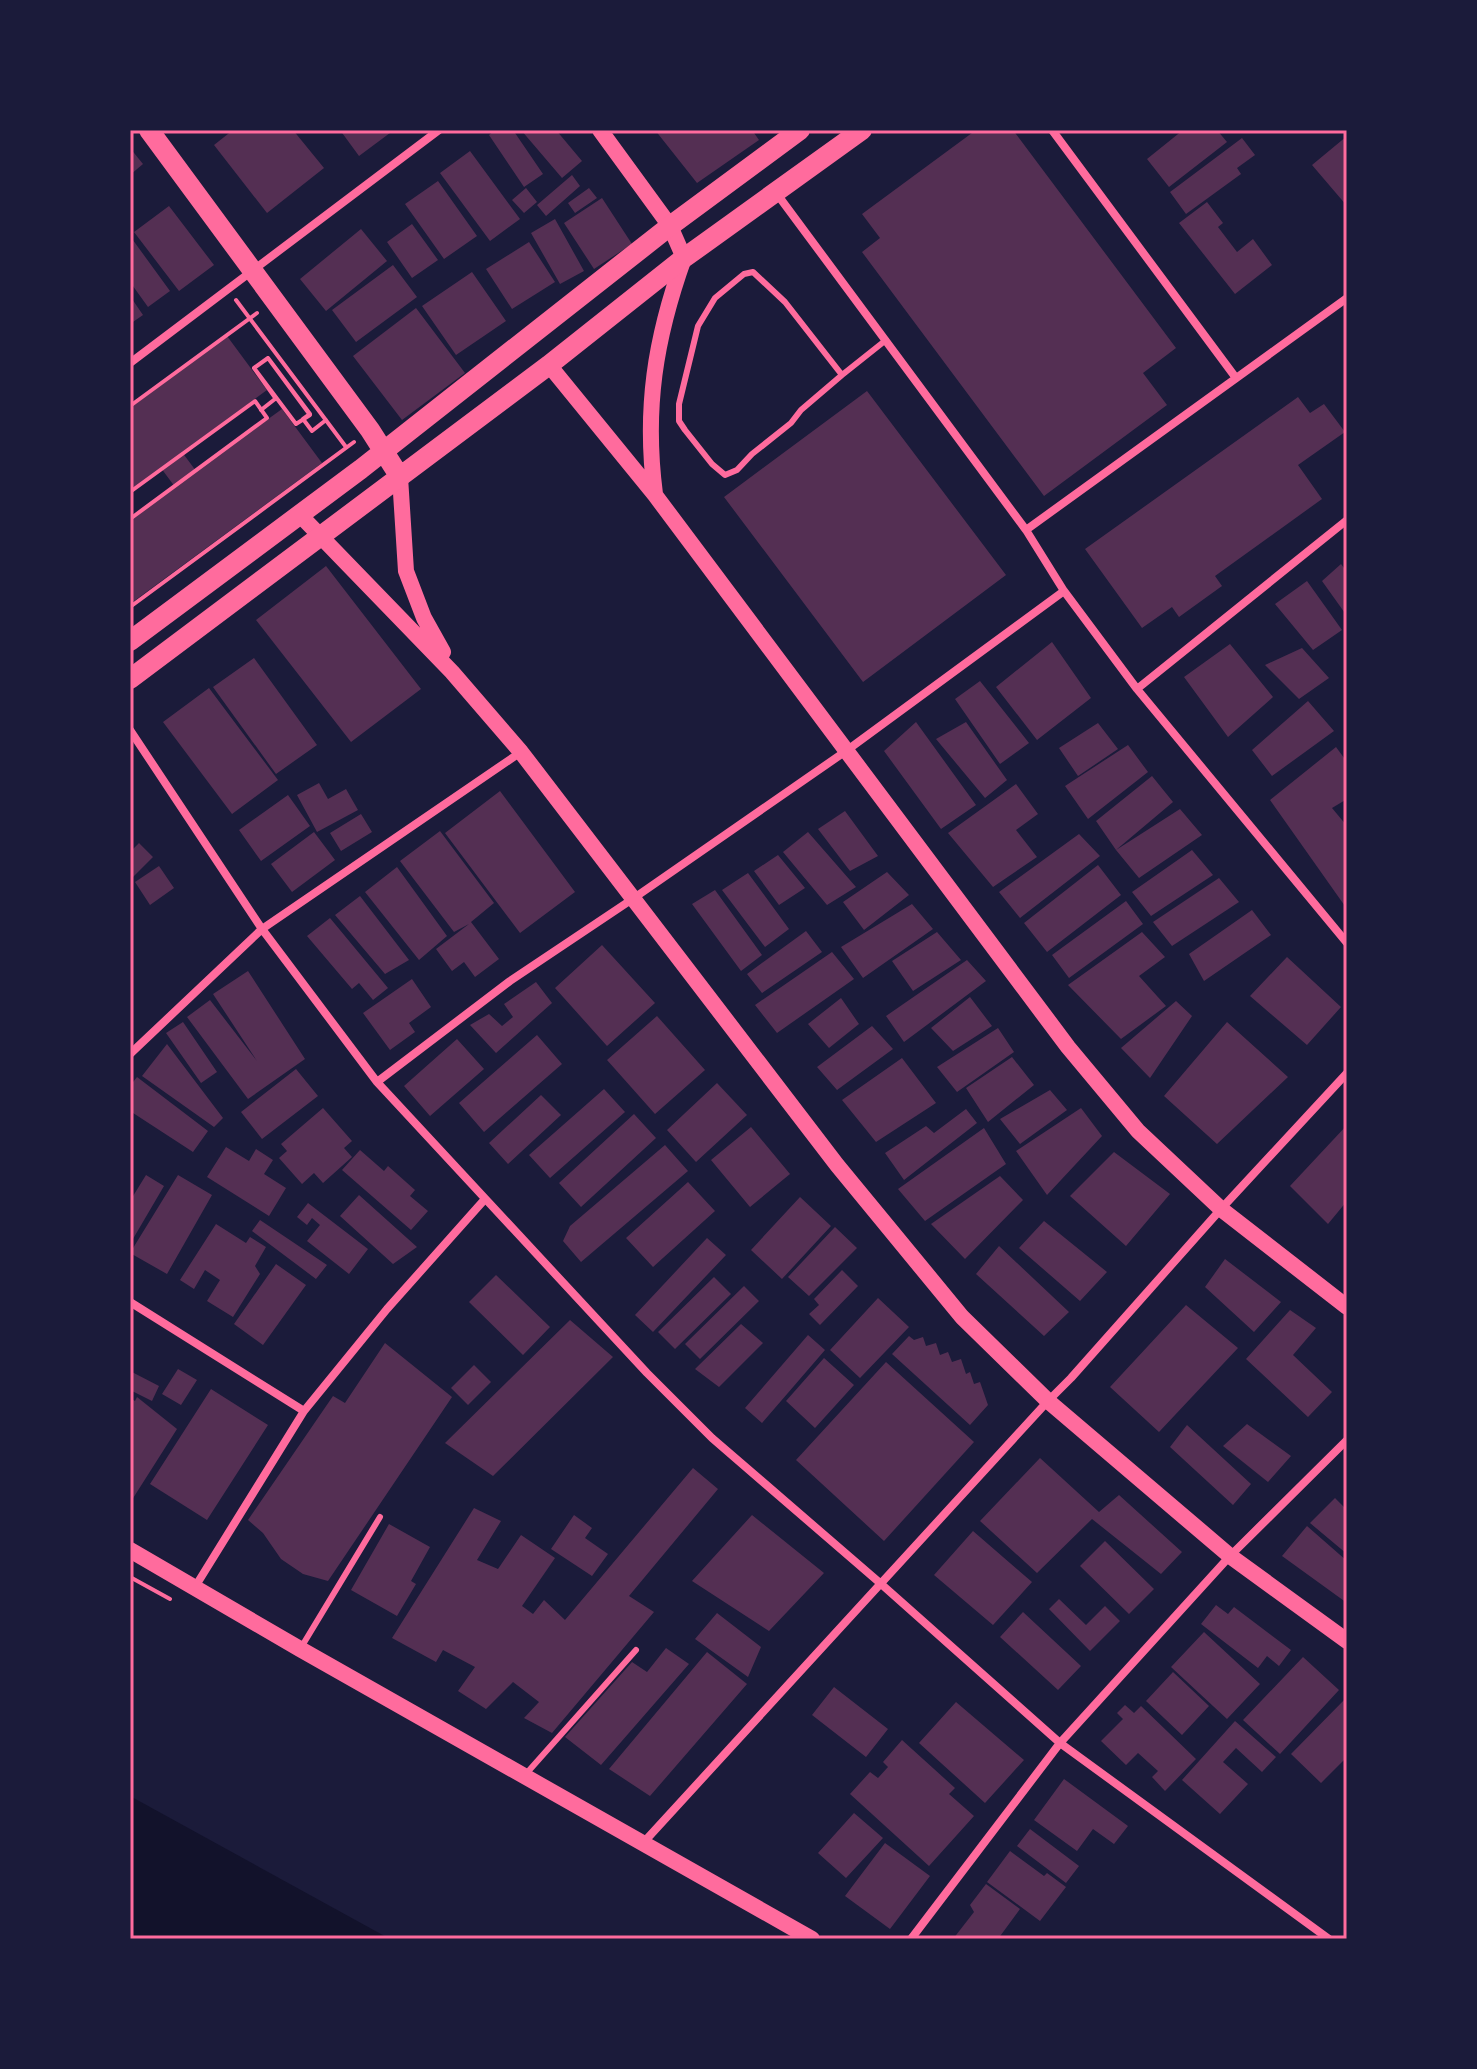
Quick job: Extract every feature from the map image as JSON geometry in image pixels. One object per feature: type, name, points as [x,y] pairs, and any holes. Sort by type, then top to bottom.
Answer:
[{"type":"main road","points":[[149,130],[370,430],[400,477],[406,571],[424,618],[452,672]]},
{"type":"main road","points":[[600,130],[670,226],[684,258],[670,297],[651,397],[649,450],[655,495]]},
{"type":"main road","points":[[130,641],[361,469],[670,226],[800,130]]},
{"type":"main road","points":[[130,679],[549,365],[684,258],[862,130]]},
{"type":"main road","points":[[549,365],[655,495],[1068,1047],[1138,1131],[1221,1209],[1347,1307]]},
{"type":"main road","points":[[299,514],[452,672],[521,752],[901,1245],[962,1317],[1048,1401],[1230,1556],[1347,1641]]},
{"type":"main road","points":[[130,1550],[812,1939]]},
{"type":"street","points":[[130,363],[439,130]]},
{"type":"street","points":[[1052,130],[1236,378]]},
{"type":"street","points":[[777,193],[1026,530],[1064,591],[1137,689],[1347,943]]},
{"type":"street","points":[[1026,530],[1347,298]]},
{"type":"street","points":[[1137,689],[1347,520]]},
{"type":"street","points":[[377,1082],[510,981],[846,751],[1064,591]]},
{"type":"street","points":[[130,730],[262,929],[377,1082],[647,1373],[712,1438],[1060,1743],[1329,1939]]},
{"type":"street","points":[[130,1054],[262,929],[521,752]]},
{"type":"street","points":[[644,1842],[1347,1073]]},
{"type":"street","points":[[195,1587],[304,1411],[387,1309],[485,1199]]},
{"type":"street","points":[[130,1302],[304,1411]]},
{"type":"street","points":[[911,1939],[1060,1743],[1230,1556],[1347,1440]]},
{"type":"lane","points":[[842,375],[785,302],[753,272],[744,274],[715,298],[698,326],[679,404],[679,421],[712,464],[725,475],[737,470],[791,423],[801,410],[886,340]]},
{"type":"lane","points":[[300,1649],[380,1517]]},
{"type":"lane","points":[[525,1775],[636,1650]]},
{"type":"path","points":[[227,290],[361,469]]},
{"type":"path","points":[[130,406],[275,299]]},
{"type":"path","points":[[277,399],[254,368],[268,358],[310,415],[296,424],[254,368],[268,358],[310,414],[303,419],[312,431],[326,420]]},
{"type":"path","points":[[261,410],[277,399]]},
{"type":"path","points":[[130,492],[255,401],[267,418],[130,519]]},
{"type":"path","points":[[130,607],[370,430]]},
{"type":"shaded area","points":[[130,1796],[390,1939],[130,1939]]},
{"type":"building","points":[[233,130],[293,130],[324,168],[267,213],[214,145]]},
{"type":"building","points":[[340,130],[394,130],[359,156]]},
{"type":"building","points":[[495,130],[513,130],[543,174],[524,187],[489,135]]},
{"type":"building","points":[[521,130],[556,130],[582,161],[562,178]]},
{"type":"building","points":[[655,130],[752,130],[759,140],[697,183]]},
{"type":"building","points":[[976,130],[1013,130],[1176,348],[1143,373],[1167,405],[1044,496],[862,252],[880,238],[862,214]]},
{"type":"building","points":[[1183,130],[1217,130],[1227,142],[1169,187],[1147,159]]},
{"type":"building","points":[[1347,136],[1347,206],[1312,165]]},
{"type":"building","points":[[1242,138],[1255,155],[1237,168],[1241,174],[1186,214],[1170,192]]},
{"type":"building","points":[[130,148],[143,164],[130,175]]},
{"type":"building","points":[[470,151],[520,219],[490,241],[440,173]]},
{"type":"building","points":[[572,175],[580,186],[546,216],[537,205]]},
{"type":"building","points":[[438,181],[477,236],[444,259],[405,204]]},
{"type":"building","points":[[526,188],[537,202],[524,213],[512,200]]},
{"type":"building","points":[[589,188],[597,198],[575,213],[568,203]]},
{"type":"building","points":[[602,198],[632,244],[594,269],[564,223]]},
{"type":"building","points":[[1207,202],[1223,223],[1218,227],[1237,252],[1253,239],[1272,265],[1235,294],[1179,223]]},
{"type":"building","points":[[169,206],[214,265],[179,291],[134,232]]},
{"type":"building","points":[[555,219],[584,271],[560,284],[531,233]]},
{"type":"building","points":[[412,224],[438,260],[412,278],[387,242]]},
{"type":"building","points":[[361,229],[387,261],[326,311],[300,279]]},
{"type":"building","points":[[130,236],[170,291],[148,307],[130,282]]},
{"type":"building","points":[[529,242],[555,282],[512,309],[486,269]]},
{"type":"building","points":[[393,265],[417,297],[356,342],[332,310]]},
{"type":"building","points":[[472,272],[506,321],[456,355],[422,306]]},
{"type":"building","points":[[130,296],[143,315],[130,324]]},
{"type":"building","points":[[416,308],[465,373],[402,420],[353,356]]},
{"type":"building","points":[[227,336],[267,390],[182,452],[196,471],[282,409],[322,463],[130,604],[130,520],[175,487],[161,468],[130,491],[130,408]]},
{"type":"building","points":[[867,391],[1006,575],[863,682],[724,497]]},
{"type":"building","points":[[1298,397],[1310,413],[1324,404],[1345,432],[1298,465],[1322,499],[1215,576],[1222,586],[1179,617],[1172,607],[1142,628],[1085,549]]},
{"type":"building","points":[[1341,564],[1347,572],[1347,616],[1322,581]]},
{"type":"building","points":[[326,566],[421,689],[351,742],[256,620]]},
{"type":"building","points":[[1307,581],[1342,630],[1313,650],[1275,604]]},
{"type":"building","points":[[1052,642],[1091,698],[1037,740],[996,687]]},
{"type":"building","points":[[1230,644],[1273,697],[1228,737],[1184,677]]},
{"type":"building","points":[[1302,648],[1329,678],[1299,699],[1265,665]]},
{"type":"building","points":[[254,658],[317,745],[276,774],[213,687]]},
{"type":"building","points":[[980,681],[1029,743],[1000,764],[955,699]]},
{"type":"building","points":[[209,688],[278,780],[232,814],[163,722]]},
{"type":"building","points":[[1308,701],[1334,731],[1272,776],[1252,750]]},
{"type":"building","points":[[916,722],[976,805],[941,829],[884,751]]},
{"type":"building","points":[[966,722],[1007,780],[985,798],[936,739]]},
{"type":"building","points":[[1098,723],[1118,749],[1078,776],[1059,748]]},
{"type":"building","points":[[1128,745],[1148,772],[1088,819],[1065,786]]},
{"type":"building","points":[[1336,747],[1347,762],[1347,799],[1332,808],[1347,826],[1347,909],[1270,800]]},
{"type":"building","points":[[1152,776],[1173,802],[1116,850],[1096,821]]},
{"type":"building","points":[[319,783],[328,799],[346,789],[358,810],[317,832],[297,795]]},
{"type":"building","points":[[1016,784],[1038,814],[1016,830],[1037,857],[993,887],[948,833]]},
{"type":"building","points":[[500,791],[575,892],[520,933],[445,833]]},
{"type":"building","points":[[288,795],[310,826],[261,861],[239,830]]},
{"type":"building","points":[[1180,809],[1202,835],[1139,878],[1116,850]]},
{"type":"building","points":[[845,811],[878,856],[850,871],[818,829]]},
{"type":"building","points":[[361,814],[372,832],[341,851],[330,833]]},
{"type":"building","points":[[440,831],[494,903],[471,922],[499,959],[475,977],[464,962],[452,971],[436,949],[469,924],[454,932],[400,861]]},
{"type":"building","points":[[314,832],[335,860],[292,892],[271,864]]},
{"type":"building","points":[[808,832],[856,887],[827,905],[783,852]]},
{"type":"building","points":[[1079,834],[1100,856],[1020,918],[999,892]]},
{"type":"building","points":[[139,843],[153,857],[130,880],[130,852]]},
{"type":"building","points":[[1192,850],[1213,875],[1151,916],[1132,892]]},
{"type":"building","points":[[778,855],[805,888],[779,905],[754,871]]},
{"type":"building","points":[[1098,865],[1121,895],[1047,952],[1024,923]]},
{"type":"building","points":[[159,866],[174,888],[150,905],[135,882]]},
{"type":"building","points":[[397,867],[447,936],[419,960],[365,892]]},
{"type":"building","points":[[887,872],[909,895],[864,930],[843,902]]},
{"type":"building","points":[[748,873],[789,929],[765,947],[722,890]]},
{"type":"building","points":[[1219,878],[1239,902],[1172,946],[1153,922]]},
{"type":"building","points":[[715,890],[762,955],[741,971],[692,904]]},
{"type":"building","points":[[360,896],[409,960],[385,974],[335,915]]},
{"type":"building","points":[[1126,901],[1143,924],[1069,978],[1052,955]]},
{"type":"building","points":[[912,904],[933,929],[863,978],[841,947]]},
{"type":"building","points":[[1252,910],[1271,935],[1204,981],[1189,954]]},
{"type":"building","points":[[330,918],[388,988],[373,1000],[359,983],[352,989],[307,936]]},
{"type":"building","points":[[806,931],[822,952],[762,993],[747,974]]},
{"type":"building","points":[[937,932],[961,960],[913,991],[892,961]]},
{"type":"building","points":[[1142,932],[1165,957],[1139,976],[1166,1006],[1121,1039],[1068,985]]},
{"type":"building","points":[[602,945],[655,1003],[607,1046],[555,988]]},
{"type":"building","points":[[832,952],[854,979],[777,1033],[755,1005]]},
{"type":"building","points":[[1287,957],[1341,1007],[1307,1045],[1250,996]]},
{"type":"building","points":[[967,960],[986,981],[904,1042],[886,1016]]},
{"type":"building","points":[[248,971],[305,1059],[248,1099],[187,1017],[210,1000],[257,1061],[213,994]]},
{"type":"building","points":[[412,979],[431,1007],[409,1023],[415,1032],[390,1050],[363,1013]]},
{"type":"building","points":[[536,982],[552,1003],[496,1053],[470,1025],[489,1014],[502,1026],[513,1017],[504,1004]]},
{"type":"building","points":[[970,997],[992,1026],[953,1051],[931,1028]]},
{"type":"building","points":[[841,998],[859,1024],[829,1048],[808,1024]]},
{"type":"building","points":[[1176,1001],[1192,1016],[1150,1078],[1121,1048]]},
{"type":"building","points":[[657,1016],[705,1070],[655,1114],[607,1060]]},
{"type":"building","points":[[183,1022],[217,1072],[201,1083],[166,1033]]},
{"type":"building","points":[[1227,1022],[1288,1077],[1217,1144],[1164,1096]]},
{"type":"building","points":[[872,1026],[893,1049],[837,1090],[817,1067]]},
{"type":"building","points":[[998,1028],[1014,1052],[957,1092],[937,1067]]},
{"type":"building","points":[[537,1035],[562,1064],[484,1132],[459,1103]]},
{"type":"building","points":[[457,1039],[484,1069],[430,1116],[404,1086]]},
{"type":"building","points":[[167,1044],[223,1118],[214,1127],[142,1076]]},
{"type":"building","points":[[1012,1057],[1034,1085],[988,1122],[966,1088]]},
{"type":"building","points":[[902,1058],[936,1103],[876,1142],[842,1100]]},
{"type":"building","points":[[296,1069],[318,1096],[262,1139],[241,1112]]},
{"type":"building","points":[[137,1077],[208,1131],[193,1152],[130,1111],[130,1086]]},
{"type":"building","points":[[717,1083],[747,1115],[696,1162],[667,1130]]},
{"type":"building","points":[[604,1089],[625,1112],[550,1178],[529,1155]]},
{"type":"building","points":[[1050,1090],[1067,1110],[1020,1144],[1000,1119]]},
{"type":"building","points":[[541,1095],[561,1115],[508,1164],[489,1143]]},
{"type":"building","points":[[323,1108],[352,1141],[344,1148],[352,1157],[323,1183],[314,1173],[302,1184],[279,1158],[287,1151],[281,1144]]},
{"type":"building","points":[[1081,1108],[1102,1136],[1047,1195],[1016,1151]]},
{"type":"building","points":[[966,1109],[977,1123],[904,1180],[885,1153],[926,1126],[934,1133]]},
{"type":"building","points":[[634,1114],[656,1138],[581,1207],[559,1183]]},
{"type":"building","points":[[1347,1125],[1347,1201],[1328,1224],[1290,1186]]},
{"type":"building","points":[[751,1127],[790,1174],[750,1207],[711,1160]]},
{"type":"building","points":[[984,1128],[1006,1164],[925,1221],[898,1189]]},
{"type":"building","points":[[665,1145],[688,1171],[581,1262],[563,1241],[570,1226]]},
{"type":"building","points":[[226,1147],[249,1161],[256,1149],[273,1160],[264,1174],[286,1188],[269,1216],[207,1177]]},
{"type":"building","points":[[360,1150],[384,1171],[388,1166],[415,1190],[410,1196],[428,1211],[411,1230],[342,1170]]},
{"type":"building","points":[[1114,1152],[1170,1194],[1126,1246],[1070,1196]]},
{"type":"building","points":[[146,1175],[164,1186],[130,1244],[130,1201]]},
{"type":"building","points":[[178,1175],[212,1195],[167,1274],[130,1253]]},
{"type":"building","points":[[1000,1176],[1023,1200],[965,1259],[931,1224]]},
{"type":"building","points":[[688,1182],[715,1211],[653,1267],[626,1238]]},
{"type":"building","points":[[359,1195],[417,1247],[393,1264],[340,1216]]},
{"type":"building","points":[[800,1197],[831,1226],[782,1279],[751,1250]]},
{"type":"building","points":[[308,1203],[368,1249],[349,1274],[307,1241],[320,1225],[312,1218],[307,1225],[297,1217]]},
{"type":"building","points":[[260,1220],[327,1265],[316,1279],[252,1231]]},
{"type":"building","points":[[1044,1221],[1107,1272],[1080,1301],[1019,1248]]},
{"type":"building","points":[[216,1224],[246,1243],[250,1237],[266,1247],[255,1266],[260,1274],[233,1317],[207,1301],[220,1280],[205,1270],[194,1289],[180,1280]]},
{"type":"building","points":[[835,1227],[857,1248],[809,1296],[788,1277]]},
{"type":"building","points":[[707,1238],[726,1255],[653,1332],[635,1315]]},
{"type":"building","points":[[999,1246],[1069,1312],[1044,1336],[976,1274]]},
{"type":"building","points":[[1225,1259],[1281,1302],[1254,1332],[1205,1287]]},
{"type":"building","points":[[276,1264],[306,1285],[263,1345],[234,1324]]},
{"type":"building","points":[[842,1270],[858,1286],[820,1325],[809,1314],[819,1305],[814,1299]]},
{"type":"building","points":[[496,1275],[550,1327],[523,1355],[469,1302]]},
{"type":"building","points":[[714,1277],[731,1294],[675,1349],[658,1332]]},
{"type":"building","points":[[744,1286],[759,1301],[700,1359],[685,1344]]},
{"type":"building","points":[[878,1298],[909,1327],[860,1378],[830,1350]]},
{"type":"building","points":[[1186,1305],[1238,1348],[1159,1432],[1110,1387]]},
{"type":"building","points":[[1290,1310],[1316,1328],[1293,1355],[1332,1392],[1308,1417],[1246,1359]]},
{"type":"building","points":[[570,1320],[613,1357],[493,1476],[445,1443]]},
{"type":"building","points":[[741,1324],[763,1343],[719,1387],[695,1369]]},
{"type":"building","points":[[808,1335],[825,1350],[762,1423],[745,1408]]},
{"type":"building","points":[[909,1336],[914,1340],[923,1337],[926,1346],[936,1343],[940,1355],[948,1352],[952,1362],[961,1359],[966,1374],[970,1372],[974,1384],[980,1382],[988,1405],[970,1425],[892,1354]]},
{"type":"building","points":[[385,1343],[452,1397],[328,1581],[303,1574],[281,1559],[263,1533],[248,1520],[333,1396],[345,1403]]},
{"type":"building","points":[[824,1358],[854,1385],[815,1428],[786,1401]]},
{"type":"building","points":[[886,1362],[974,1442],[884,1541],[796,1460]]},
{"type":"building","points":[[474,1365],[491,1382],[468,1405],[451,1388]]},
{"type":"building","points":[[178,1369],[197,1380],[181,1405],[162,1394]]},
{"type":"building","points":[[130,1371],[159,1386],[152,1401],[130,1390]]},
{"type":"building","points":[[211,1389],[268,1425],[207,1520],[150,1484]]},
{"type":"building","points":[[137,1397],[177,1429],[130,1503],[130,1398],[135,1401]]},
{"type":"building","points":[[1247,1424],[1291,1456],[1268,1482],[1223,1446]]},
{"type":"building","points":[[1187,1425],[1251,1484],[1233,1505],[1170,1447]]},
{"type":"building","points":[[1040,1458],[1099,1512],[1119,1495],[1182,1552],[1161,1574],[1092,1519],[1037,1573],[980,1521]]},
{"type":"building","points":[[693,1468],[718,1489],[629,1596],[654,1612],[552,1733],[524,1718],[539,1702],[513,1682],[486,1709],[458,1691],[475,1667],[443,1650],[436,1662],[392,1638],[474,1508],[501,1521],[477,1560],[498,1569],[521,1535],[555,1558],[522,1606],[533,1614],[544,1600],[565,1620]]},
{"type":"building","points":[[1335,1498],[1347,1510],[1347,1554],[1310,1523]]},
{"type":"building","points":[[574,1515],[592,1528],[585,1538],[608,1554],[592,1576],[551,1549]]},
{"type":"building","points":[[752,1515],[824,1573],[769,1631],[692,1581]]},
{"type":"building","points":[[389,1524],[430,1547],[411,1581],[416,1584],[397,1616],[351,1590]]},
{"type":"building","points":[[1307,1526],[1347,1561],[1347,1603],[1282,1556]]},
{"type":"building","points":[[973,1531],[1032,1582],[993,1625],[934,1575]]},
{"type":"building","points":[[1105,1541],[1154,1589],[1129,1614],[1080,1566]]},
{"type":"building","points":[[1059,1599],[1086,1625],[1105,1606],[1120,1621],[1090,1651],[1049,1609]]},
{"type":"building","points":[[1216,1605],[1228,1614],[1234,1607],[1291,1650],[1279,1666],[1267,1656],[1258,1668],[1201,1624]]},
{"type":"building","points":[[1023,1612],[1081,1666],[1058,1690],[1000,1637]]},
{"type":"building","points":[[717,1613],[761,1647],[748,1677],[695,1639]]},
{"type":"building","points":[[1204,1632],[1260,1684],[1227,1719],[1171,1667]]},
{"type":"building","points":[[666,1648],[689,1664],[601,1765],[565,1737],[632,1662],[647,1672]]},
{"type":"building","points":[[707,1652],[747,1684],[650,1796],[609,1769]]},
{"type":"building","points":[[1303,1657],[1339,1690],[1280,1754],[1243,1720]]},
{"type":"building","points":[[1173,1672],[1209,1706],[1182,1735],[1146,1701]]},
{"type":"building","points":[[834,1687],[888,1729],[866,1757],[812,1715]]},
{"type":"building","points":[[1347,1697],[1347,1757],[1321,1783],[1291,1754]]},
{"type":"building","points":[[956,1702],[1024,1760],[985,1803],[919,1743]]},
{"type":"building","points":[[1125,1705],[1134,1713],[1141,1706],[1196,1759],[1165,1791],[1152,1777],[1158,1771],[1138,1753],[1126,1765],[1101,1741],[1123,1719],[1117,1713]]},
{"type":"building","points":[[1235,1721],[1276,1757],[1262,1772],[1236,1748],[1223,1762],[1248,1784],[1220,1814],[1182,1780]]},
{"type":"building","points":[[902,1740],[955,1788],[949,1794],[974,1816],[929,1866],[850,1794],[870,1772],[878,1778],[888,1767],[883,1762]]},
{"type":"building","points":[[1064,1779],[1128,1826],[1114,1844],[1093,1829],[1077,1851],[1034,1820]]},
{"type":"building","points":[[854,1813],[883,1838],[846,1878],[818,1853]]},
{"type":"building","points":[[1030,1829],[1079,1866],[1066,1883],[1017,1846]]},
{"type":"building","points":[[885,1843],[930,1876],[890,1929],[845,1896]]},
{"type":"building","points":[[1010,1851],[1044,1876],[1047,1873],[1066,1887],[1040,1921],[987,1882]]},
{"type":"building","points":[[986,1884],[1020,1909],[998,1939],[953,1939],[974,1912],[970,1905]]}]
